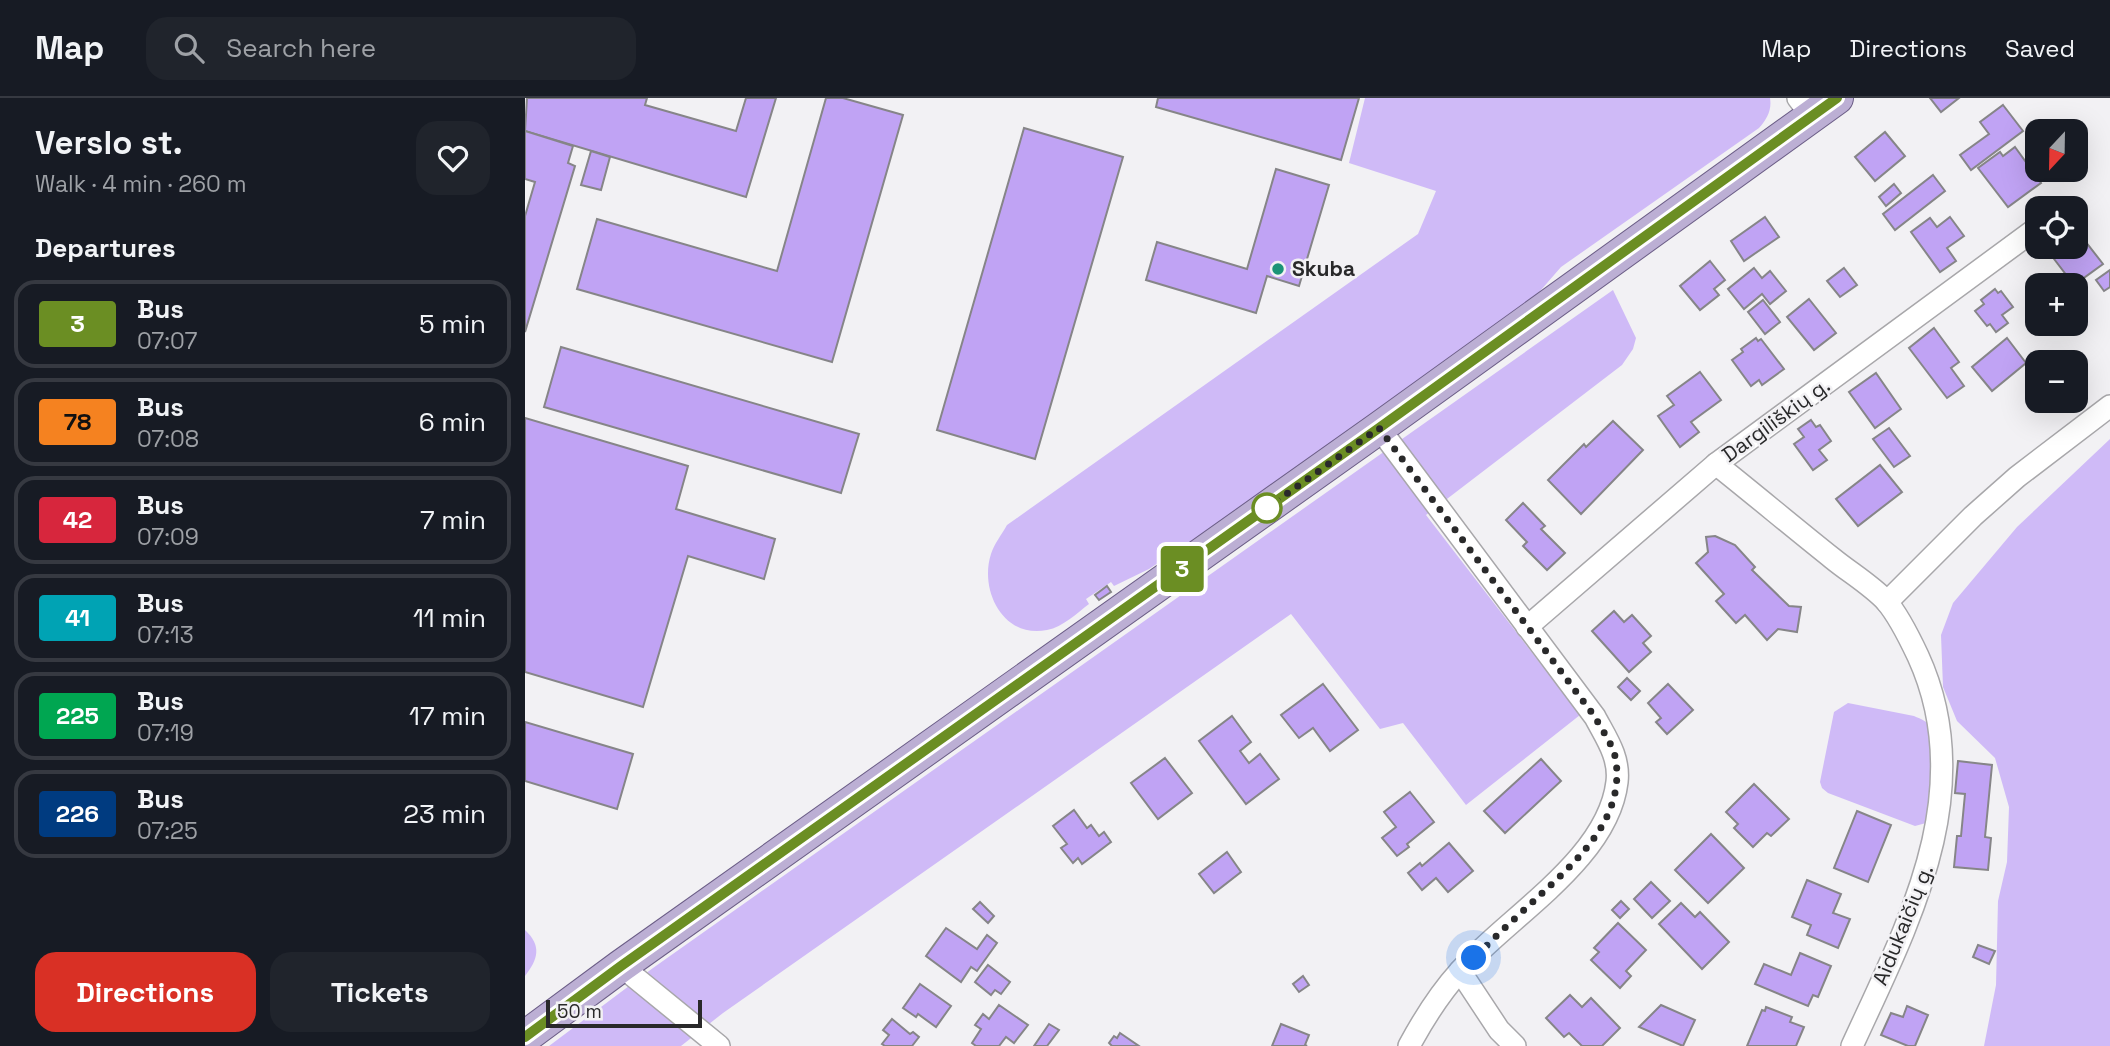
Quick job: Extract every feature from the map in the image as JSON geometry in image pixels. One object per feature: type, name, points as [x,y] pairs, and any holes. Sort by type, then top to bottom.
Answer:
[{"type":"main road","points":[[525,1037],[1379,428],[1815,104]]},
{"type":"street","name":"Dargiliškių g.","points":[[1527,627],[1716,464],[2025,237]]},
{"type":"street","points":[[1887,602],[2008,485],[2110,406]]},
{"type":"street","points":[[1379,428],[1595,717],[1616,757],[1617,779],[1613,804],[1601,829],[1581,855],[1459,971],[1409,1046]]},
{"type":"street","name":"Aidukaičių g.","points":[[1716,464],[1887,602],[1911,641],[1930,683],[1942,743],[1940,802],[1931,855],[1909,921],[1852,1046]]},
{"type":"street","points":[[621,966],[719,1046]]},
{"type":"street","points":[[1459,971],[1499,1030],[1515,1046]]},
{"type":"shaded area","points":[[1365,98],[1770,98],[1770,106],[1759,128],[1561,267],[1534,298],[1173,559],[1167,557],[1114,586],[1111,582],[1086,599],[1089,604],[1059,626],[1032,631],[1007,620],[992,597],[988,568],[992,550],[1007,525],[1418,234],[1436,191],[1349,163]]},
{"type":"shaded area","points":[[1613,290],[1636,338],[1633,349],[1622,365],[1426,515],[1580,715],[1466,805],[1403,723],[1380,729],[1291,614],[723,1013],[681,1046],[549,1046],[653,968]]},
{"type":"shaded area","points":[[2110,439],[2110,1046],[1984,1046],[1996,985],[1998,901],[2007,862],[2009,807],[1995,758],[1957,721],[1943,687],[1941,635],[1953,603],[2017,527]]},
{"type":"shaded area","points":[[1848,703],[1914,716],[1931,727],[1935,762],[1933,790],[1926,823],[1915,826],[1828,793],[1822,788],[1820,782],[1834,712]]},
{"type":"shaded area","points":[[525,930],[534,942],[536,953],[525,976]]},
{"type":"building","points":[[527,98],[647,98],[645,105],[736,131],[746,98],[776,98],[746,197],[525,131]]},
{"type":"building","points":[[826,98],[843,98],[903,115],[832,362],[577,289],[597,219],[777,271]]},
{"type":"building","points":[[1158,98],[1359,98],[1341,160],[1156,107]]},
{"type":"building","points":[[1930,98],[1959,98],[1941,112]]},
{"type":"building","points":[[2003,105],[2023,131],[1971,170],[1960,155],[1989,134],[1980,122]]},
{"type":"building","points":[[1024,128],[1123,157],[1035,459],[937,430]]},
{"type":"building","points":[[525,131],[573,146],[568,163],[575,166],[525,332],[525,216],[535,182],[525,179]]},
{"type":"building","points":[[1885,132],[1905,156],[1875,181],[1855,157]]},
{"type":"building","points":[[2015,147],[2025,161],[2025,182],[2041,183],[2008,207],[1978,168],[2000,152],[2003,156]]},
{"type":"building","points":[[591,151],[610,157],[601,190],[581,185]]},
{"type":"building","points":[[1276,169],[1329,185],[1299,286],[1267,276],[1256,313],[1146,280],[1157,242],[1247,269]]},
{"type":"building","points":[[1933,175],[1945,191],[1895,230],[1883,214]]},
{"type":"building","points":[[1894,184],[1901,193],[1886,206],[1879,197]]},
{"type":"building","points":[[1765,217],[1779,237],[1744,261],[1731,241]]},
{"type":"building","points":[[1950,217],[1964,236],[1947,248],[1956,261],[1940,272],[1911,232],[1930,218],[1937,227]]},
{"type":"building","points":[[2088,245],[2103,264],[2088,275],[2065,273],[2054,259],[2088,259]]},
{"type":"building","points":[[1710,261],[1725,280],[1714,289],[1719,295],[1700,310],[1680,286]]},
{"type":"building","points":[[1754,268],[1762,278],[1770,271],[1786,291],[1770,304],[1762,294],[1744,309],[1728,289]]},
{"type":"building","points":[[1844,268],[1857,285],[1840,297],[1827,281]]},
{"type":"building","points":[[2110,270],[2110,287],[2104,291],[2096,280]]},
{"type":"building","points":[[1995,289],[1998,293],[2001,291],[2013,307],[2002,315],[2008,323],[1996,332],[1990,324],[1987,326],[1975,311],[1984,304],[1981,300]]},
{"type":"building","points":[[1809,299],[1836,333],[1814,350],[1787,317]]},
{"type":"building","points":[[1763,300],[1780,322],[1765,334],[1748,312]]},
{"type":"building","points":[[1934,328],[1959,362],[1951,368],[1964,386],[1947,398],[1909,348]]},
{"type":"building","points":[[1756,338],[1758,341],[1761,339],[1784,369],[1762,385],[1759,380],[1751,386],[1732,360]]},
{"type":"building","points":[[2007,338],[2025,362],[1992,391],[1972,367]]},
{"type":"building","points":[[561,347],[859,434],[841,493],[544,407]]},
{"type":"building","points":[[1700,372],[1721,400],[1691,422],[1699,432],[1680,447],[1658,416],[1674,405],[1667,396]]},
{"type":"building","points":[[1876,373],[1901,409],[1875,428],[1849,392]]},
{"type":"building","points":[[525,418],[688,466],[676,509],[775,539],[764,579],[688,556],[643,707],[525,672]]},
{"type":"building","points":[[1811,420],[1816,427],[1820,425],[1831,441],[1819,450],[1827,460],[1813,470],[1794,444],[1804,437],[1798,429]]},
{"type":"building","points":[[1613,421],[1643,450],[1581,514],[1548,480],[1584,444],[1586,447]]},
{"type":"building","points":[[1889,428],[1910,456],[1894,467],[1873,439]]},
{"type":"building","points":[[1880,465],[1902,492],[1858,526],[1836,499]]},
{"type":"building","points":[[1523,503],[1545,526],[1541,529],[1565,553],[1547,570],[1523,546],[1527,542],[1506,520]]},
{"type":"building","points":[[1715,536],[1735,545],[1755,567],[1752,570],[1789,606],[1801,607],[1797,632],[1778,629],[1767,640],[1745,615],[1736,623],[1716,601],[1724,594],[1696,563],[1708,552],[1706,537]]},
{"type":"building","points":[[1107,586],[1111,592],[1099,600],[1095,595]]},
{"type":"building","points":[[1614,611],[1624,622],[1632,615],[1651,636],[1643,643],[1651,652],[1629,672],[1592,631]]},
{"type":"building","points":[[1627,678],[1640,691],[1631,700],[1618,687]]},
{"type":"building","points":[[1323,684],[1358,730],[1330,751],[1313,728],[1299,738],[1281,715]]},
{"type":"building","points":[[1668,684],[1693,710],[1667,734],[1656,722],[1661,718],[1648,703]]},
{"type":"building","points":[[1232,716],[1251,742],[1240,751],[1249,763],[1260,754],[1279,779],[1246,804],[1199,741]]},
{"type":"building","points":[[525,722],[633,754],[617,809],[525,781]]},
{"type":"building","points":[[1165,758],[1192,793],[1158,819],[1131,783]]},
{"type":"building","points":[[1541,759],[1561,781],[1505,833],[1484,811]]},
{"type":"building","points":[[1958,761],[1992,765],[1985,837],[1991,838],[1988,870],[1954,867],[1957,836],[1961,836],[1965,794],[1955,793]]},
{"type":"building","points":[[1754,784],[1789,819],[1771,836],[1767,833],[1753,847],[1734,828],[1738,824],[1726,812]]},
{"type":"building","points":[[1410,792],[1434,822],[1397,856],[1382,838],[1396,827],[1384,812]]},
{"type":"building","points":[[1074,810],[1087,828],[1091,825],[1099,836],[1104,832],[1111,842],[1082,864],[1078,858],[1073,863],[1061,848],[1067,844],[1053,826]]},
{"type":"building","points":[[1857,811],[1891,825],[1868,882],[1834,868]]},
{"type":"building","points":[[1711,834],[1744,868],[1708,903],[1675,870]]},
{"type":"building","points":[[1449,843],[1473,871],[1448,892],[1436,878],[1422,890],[1408,873],[1420,863],[1422,866]]},
{"type":"building","points":[[1227,852],[1241,872],[1214,893],[1199,874]]},
{"type":"building","points":[[1807,880],[1841,894],[1833,913],[1850,919],[1838,948],[1807,935],[1811,925],[1792,917]]},
{"type":"building","points":[[1651,882],[1670,901],[1652,918],[1634,899]]},
{"type":"building","points":[[1621,901],[1629,909],[1620,918],[1612,910]]},
{"type":"building","points":[[980,902],[994,916],[988,923],[973,909]]},
{"type":"building","points":[[1681,903],[1695,917],[1700,912],[1729,942],[1702,969],[1659,924]]},
{"type":"building","points":[[1618,923],[1646,950],[1626,971],[1631,976],[1620,988],[1591,960],[1599,952],[1594,948]]},
{"type":"building","points":[[946,928],[977,949],[987,935],[997,943],[977,971],[971,967],[961,982],[926,956]]},
{"type":"building","points":[[1978,945],[1995,951],[1989,964],[1973,957]]},
{"type":"building","points":[[1800,953],[1831,966],[1818,997],[1813,995],[1808,1006],[1755,984],[1764,964],[1791,975]]},
{"type":"building","points":[[988,965],[1010,982],[1001,994],[995,990],[991,995],[975,982]]},
{"type":"building","points":[[1303,976],[1309,985],[1299,992],[1293,984]]},
{"type":"building","points":[[920,984],[951,1006],[936,1027],[918,1014],[916,1017],[903,1008]]},
{"type":"building","points":[[1570,995],[1582,1007],[1591,998],[1620,1028],[1602,1046],[1582,1046],[1569,1033],[1564,1037],[1546,1018]]},
{"type":"building","points":[[999,1005],[1028,1025],[1014,1043],[1006,1037],[999,1046],[976,1046],[972,1043],[981,1029],[975,1025],[983,1014],[989,1019]]},
{"type":"building","points":[[1661,1005],[1695,1020],[1683,1046],[1639,1027]]},
{"type":"building","points":[[1907,1006],[1928,1015],[1915,1046],[1908,1046],[1881,1035],[1891,1013],[1903,1017]]},
{"type":"building","points":[[1766,1007],[1792,1017],[1790,1022],[1804,1027],[1796,1046],[1747,1046],[1762,1010],[1765,1011]]},
{"type":"building","points":[[892,1019],[910,1034],[913,1032],[919,1037],[912,1046],[882,1044],[889,1035],[883,1030]]},
{"type":"building","points":[[1049,1024],[1059,1030],[1047,1046],[1034,1046]]},
{"type":"building","points":[[1281,1024],[1309,1035],[1305,1045],[1307,1046],[1272,1046]]},
{"type":"building","points":[[1120,1033],[1139,1046],[1112,1046],[1109,1043]]},
{"type":"bus line","name":"3","points":[[525,1037],[1837,98]]},
{"type":"place","name":"Skuba","points":[[1278,269]]},
{"type":"route","points":[[1267,508],[1379,428],[1595,717],[1616,757],[1617,779],[1613,804],[1601,829],[1581,855],[1474,958]]}]
